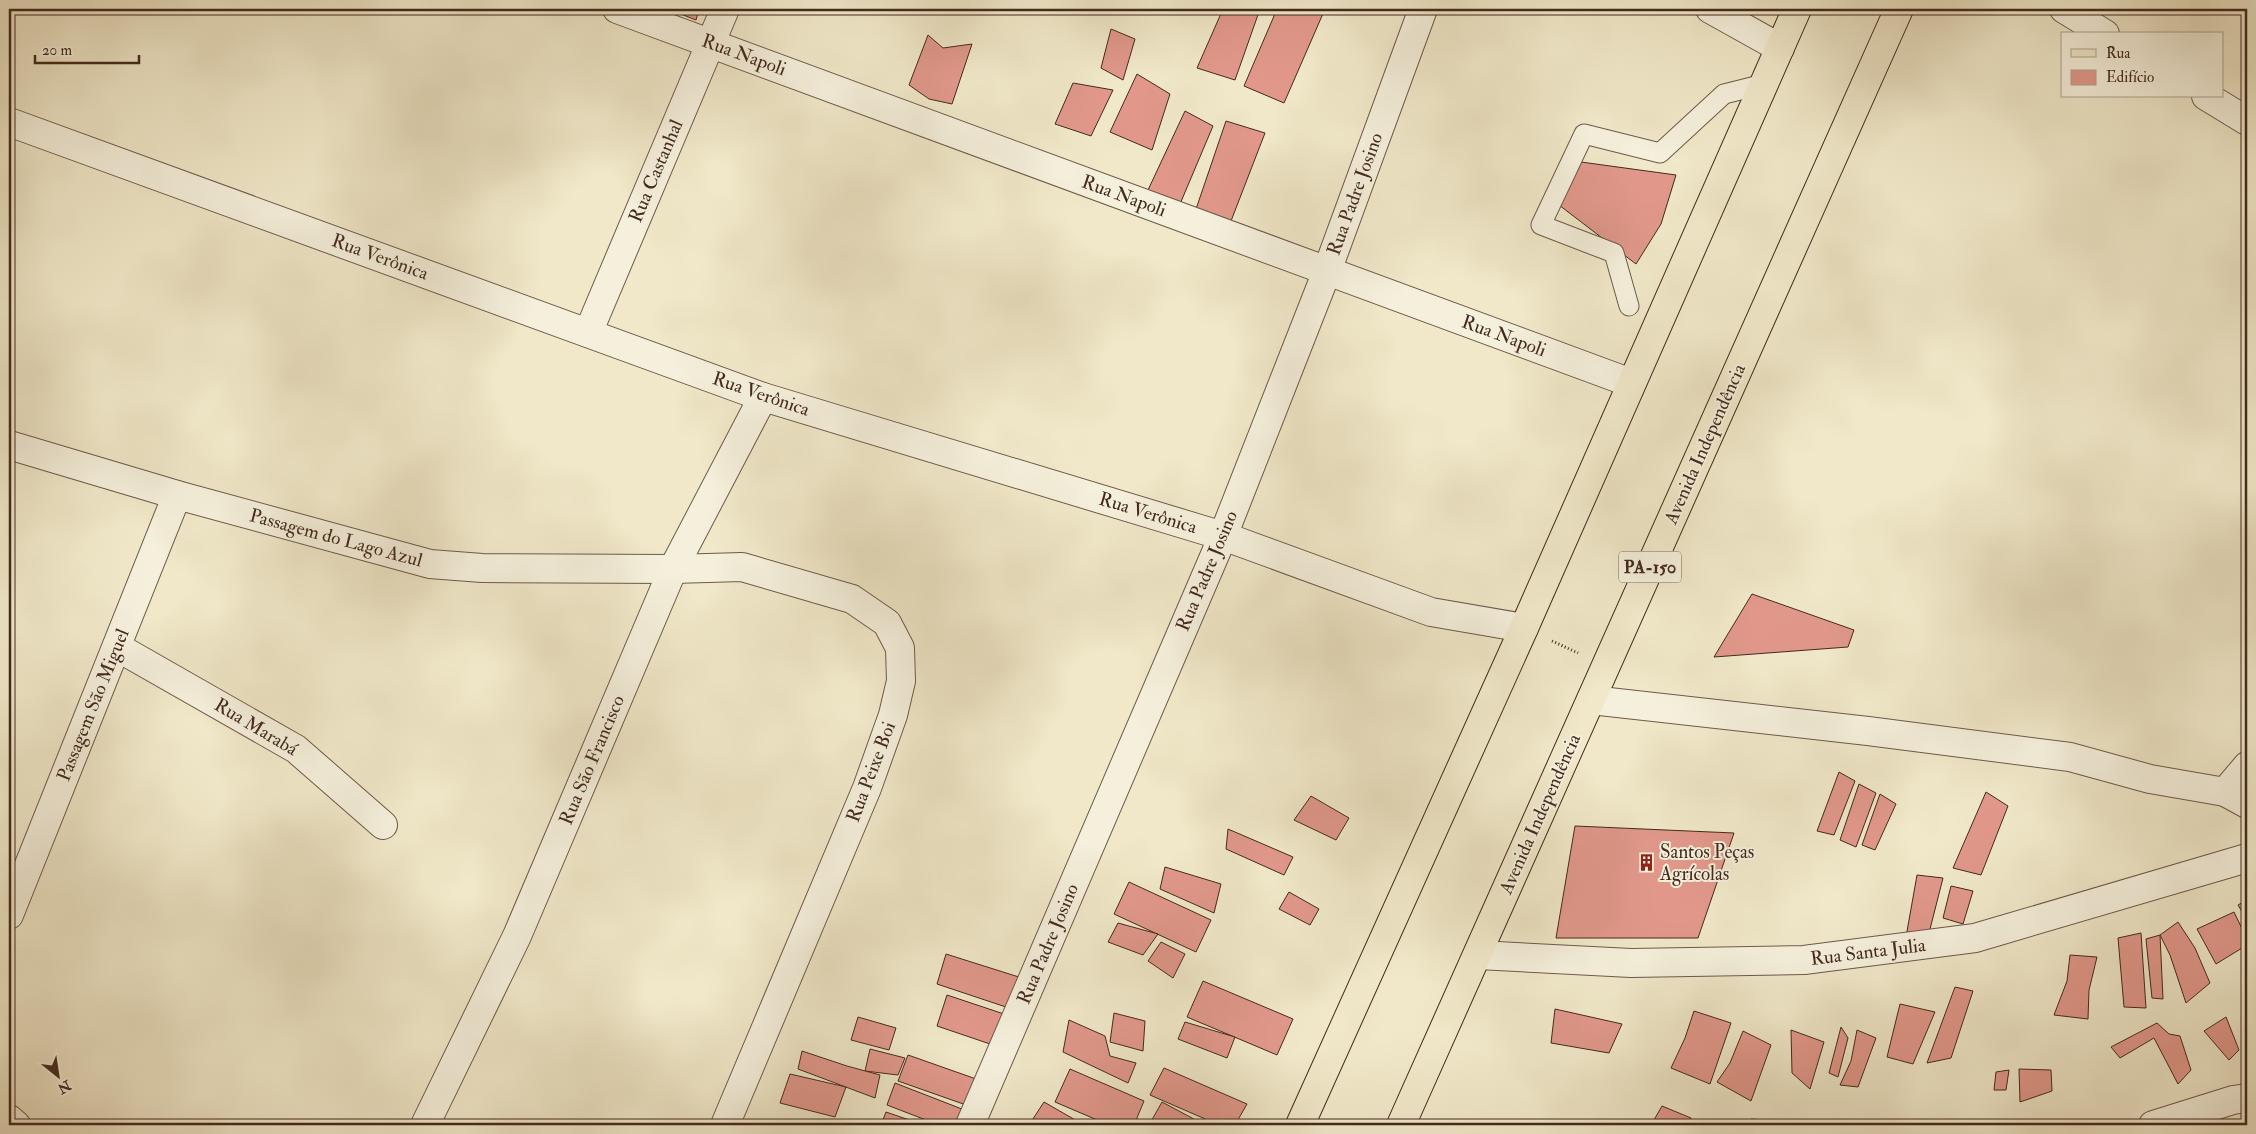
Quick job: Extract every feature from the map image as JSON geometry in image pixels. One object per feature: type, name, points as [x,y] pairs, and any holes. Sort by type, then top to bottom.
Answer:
[{"type":"main road","points":[[1300,1125],[1535,633],[1631,382],[1797,9]]},
{"type":"main road","name":"Avenida Independência","points":[[1401,1125],[1899,9]]},
{"type":"street","name":"Rua Napoli","points":[[617,9],[1631,382]]},
{"type":"street","name":"Rua Castanhal","points":[[588,333],[725,9]]},
{"type":"street","name":"Rua Padre Josino","points":[[970,1125],[1223,536],[1327,271],[1423,9]]},
{"type":"street","points":[[1710,9],[1780,48]]},
{"type":"street","points":[[2064,9],[2102,32]]},
{"type":"street","points":[[2209,98],[2247,121]]},
{"type":"street","name":"Rua Verônica","points":[[9,122],[763,397],[1223,536],[1431,612],[1535,633]]},
{"type":"street","name":"Rua São Francisco","points":[[426,1125],[517,936],[673,569],[763,397]]},
{"type":"street","name":"Passagem do Lago Azul","points":[[9,445],[177,495],[430,564],[482,568],[673,569]]},
{"type":"street","name":"Passagem São Miguel","points":[[9,915],[177,495]]},
{"type":"street","name":"Rua Peixe Boi","points":[[673,569],[742,567],[852,599],[887,623],[900,648],[901,681],[893,714],[867,788],[725,1125]]},
{"type":"street","name":"Rua Marabá","points":[[117,647],[296,749],[383,825]]},
{"type":"street","points":[[1590,700],[1859,730],[2070,758],[2150,779],[2236,798],[2247,766]]},
{"type":"street","name":"Rua Santa Julia","points":[[1478,956],[1631,963],[1804,960],[1974,938],[2247,858]]},
{"type":"street","points":[[2153,1125],[2233,1100],[2247,1098]]},
{"type":"street","points":[[9,1119],[16,1125]]},
{"type":"lane","points":[[1629,306],[1614,253],[1541,225],[1584,134],[1660,153],[1724,94],[1764,84]]},
{"type":"path","points":[[1535,633],[1586,657]]},
{"type":"building","points":[[668,9],[699,9],[696,20]]},
{"type":"building","points":[[1223,9],[1260,9],[1235,80],[1197,68]]},
{"type":"building","points":[[1277,9],[1325,9],[1284,103],[1244,86]]},
{"type":"building","points":[[1111,29],[1135,39],[1123,80],[1101,68]]},
{"type":"building","points":[[928,35],[943,48],[972,44],[952,104],[929,99],[909,85]]},
{"type":"building","points":[[1137,74],[1170,94],[1152,150],[1110,132]]},
{"type":"building","points":[[1073,83],[1113,90],[1091,136],[1055,124]]},
{"type":"building","points":[[1185,111],[1213,126],[1180,204],[1148,190]]},
{"type":"building","points":[[1226,121],[1265,133],[1231,221],[1195,212]]},
{"type":"building","points":[[1581,162],[1676,175],[1661,224],[1636,264],[1559,205]]},
{"type":"building","points":[[1752,594],[1854,630],[1848,647],[1714,657]]},
{"type":"building","points":[[1839,772],[1855,781],[1834,835],[1817,831]]},
{"type":"building","points":[[1859,784],[1876,793],[1856,847],[1840,840]]},
{"type":"building","points":[[1986,792],[2008,806],[1981,875],[1953,868]]},
{"type":"building","points":[[1880,794],[1896,804],[1875,850],[1862,845]]},
{"type":"building","points":[[1311,796],[1349,818],[1336,840],[1294,820]]},
{"type":"building","name":"Santos Peças Agrícolas","points":[[1575,826],[1734,833],[1698,938],[1556,938]]},
{"type":"building","points":[[1228,829],[1293,857],[1284,875],[1226,849]]},
{"type":"building","points":[[1165,867],[1221,884],[1214,913],[1160,889]]},
{"type":"building","points":[[1917,875],[1943,878],[1928,937],[1906,937]]},
{"type":"building","points":[[1129,882],[1211,920],[1196,952],[1114,914]]},
{"type":"building","points":[[1951,886],[1973,891],[1963,924],[1943,918]]},
{"type":"building","points":[[1289,892],[1319,909],[1310,925],[1279,909]]},
{"type":"building","points":[[2247,900],[2247,920],[2238,905]]},
{"type":"building","points":[[2234,912],[2247,939],[2247,945],[2216,964],[2197,929]]},
{"type":"building","points":[[2178,922],[2195,948],[2210,983],[2186,1003],[2170,955],[2160,935]]},
{"type":"building","points":[[1118,923],[1158,934],[1143,955],[1108,942]]},
{"type":"building","points":[[2141,933],[2146,1008],[2124,1007],[2118,938]]},
{"type":"building","points":[[2160,935],[2163,999],[2152,998],[2146,939]]},
{"type":"building","points":[[1161,942],[1185,954],[1173,978],[1148,961]]},
{"type":"building","points":[[946,954],[1022,978],[1012,1009],[937,984]]},
{"type":"building","points":[[2070,955],[2097,957],[2089,990],[2088,1019],[2054,1015],[2067,981]]},
{"type":"building","points":[[1203,981],[1293,1019],[1277,1055],[1187,1017]]},
{"type":"building","points":[[1955,987],[1973,991],[1951,1058],[1927,1063]]},
{"type":"building","points":[[947,995],[1007,1015],[996,1046],[937,1026]]},
{"type":"building","points":[[1900,1004],[1935,1012],[1913,1064],[1887,1057]]},
{"type":"building","points":[[1555,1009],[1622,1024],[1609,1053],[1551,1043]]},
{"type":"building","points":[[1694,1011],[1731,1023],[1710,1084],[1671,1068],[1685,1038]]},
{"type":"building","points":[[1114,1013],[1145,1021],[1143,1051],[1110,1042]]},
{"type":"building","points":[[858,1017],[896,1028],[889,1050],[851,1040]]},
{"type":"building","points":[[2226,1017],[2239,1050],[2229,1060],[2204,1031]]},
{"type":"building","points":[[1069,1020],[1105,1036],[1110,1056],[1136,1063],[1128,1083],[1063,1052]]},
{"type":"building","points":[[1185,1022],[1235,1037],[1227,1058],[1178,1039]]},
{"type":"building","points":[[2157,1023],[2169,1034],[2180,1036],[2191,1070],[2178,1084],[2154,1038],[2120,1058],[2111,1047]]},
{"type":"building","points":[[1841,1027],[1848,1038],[1838,1077],[1829,1073]]},
{"type":"building","points":[[1791,1030],[1824,1042],[1810,1089],[1792,1073]]},
{"type":"building","points":[[1857,1030],[1876,1038],[1858,1087],[1840,1085],[1851,1061]]},
{"type":"building","points":[[1743,1031],[1771,1045],[1751,1101],[1717,1082],[1730,1063]]},
{"type":"building","points":[[870,1049],[905,1058],[898,1075],[865,1071]]},
{"type":"building","points":[[802,1051],[880,1075],[875,1098],[798,1069]]},
{"type":"building","points":[[908,1055],[979,1080],[969,1106],[898,1081]]},
{"type":"building","points":[[1164,1068],[1247,1104],[1235,1125],[1219,1125],[1150,1095]]},
{"type":"building","points":[[1070,1069],[1144,1101],[1134,1125],[1109,1125],[1055,1102]]},
{"type":"building","points":[[2019,1069],[2051,1070],[2052,1091],[2020,1102]]},
{"type":"building","points":[[2009,1070],[2006,1090],[1994,1090],[1996,1072]]},
{"type":"building","points":[[790,1074],[846,1087],[835,1117],[780,1103]]},
{"type":"building","points":[[895,1083],[967,1111],[962,1125],[939,1125],[887,1105]]},
{"type":"building","points":[[1044,1102],[1084,1125],[1029,1125]]},
{"type":"building","points":[[1162,1102],[1205,1125],[1149,1125]]},
{"type":"building","points":[[1662,1106],[1691,1118],[1689,1125],[1651,1125]]},
{"type":"building","points":[[886,1112],[924,1125],[881,1125]]},
{"type":"building","points":[[1751,1119],[1790,1122],[1789,1125],[1751,1125]]},
{"type":"place","name":"Santos Peças Agrícolas","points":[[1646,863]]}]
